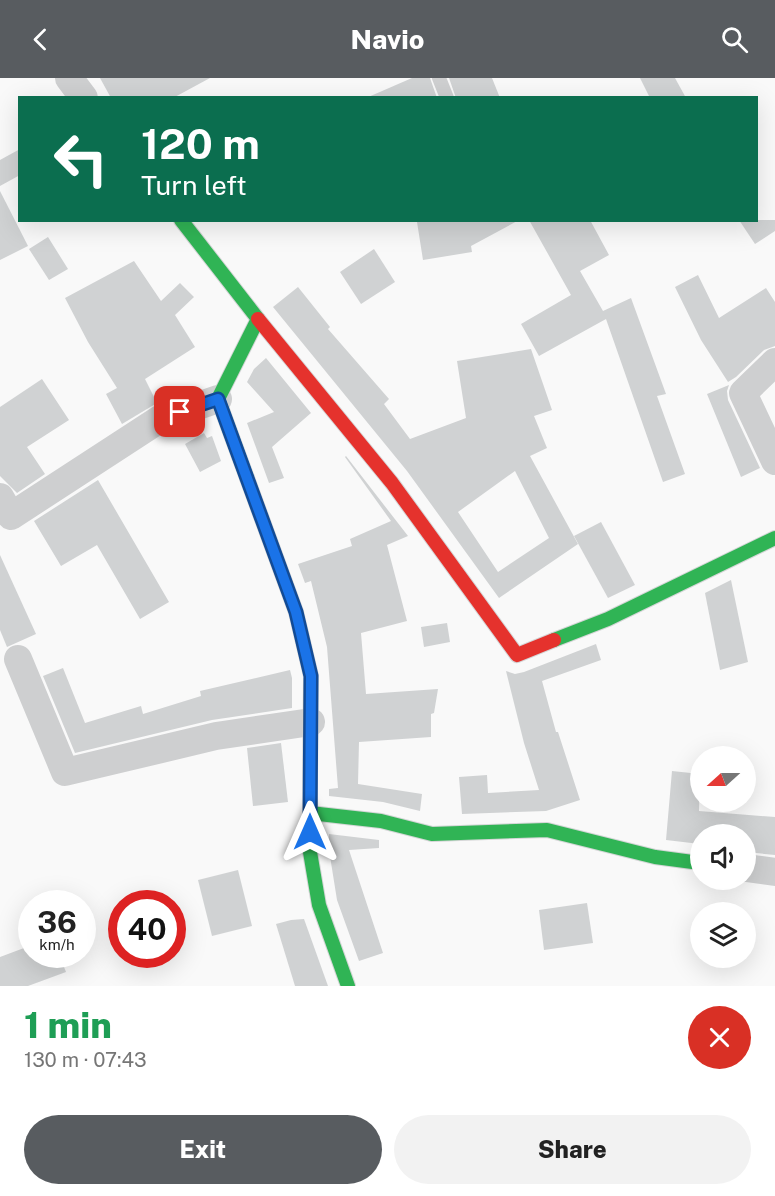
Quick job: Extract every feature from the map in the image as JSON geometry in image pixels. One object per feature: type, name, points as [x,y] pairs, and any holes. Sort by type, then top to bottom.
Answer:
[{"type":"street","points":[[69,78],[82,96]]},
{"type":"street","points":[[183,222],[258,319],[392,483],[517,655],[608,619],[775,538]]},
{"type":"street","points":[[0,497],[11,516],[160,419],[218,399],[258,319]]},
{"type":"street","points":[[775,362],[743,393],[775,461]]},
{"type":"street","points":[[218,399],[296,612],[311,676],[310,852],[319,905],[348,986]]},
{"type":"street","points":[[18,659],[65,772],[216,736],[311,722]]},
{"type":"street","points":[[310,813],[381,821],[432,834],[547,830],[656,857],[690,862]]},
{"type":"street","points":[[756,869],[775,872]]},
{"type":"lane","points":[[439,78],[446,96]]},
{"type":"building","points":[[100,78],[210,78],[177,96],[110,96]]},
{"type":"building","points":[[412,78],[430,78],[436,96],[371,96]]},
{"type":"building","points":[[449,78],[492,78],[499,96],[455,96]]},
{"type":"building","points":[[640,78],[675,78],[685,96],[649,96]]},
{"type":"building","points":[[18,150],[18,176],[0,186],[0,160]]},
{"type":"building","points":[[0,191],[28,246],[0,260]]},
{"type":"building","points":[[775,220],[775,231],[755,244],[740,222]]},
{"type":"building","points":[[417,222],[515,222],[471,246],[472,252],[423,260]]},
{"type":"building","points":[[530,222],[591,222],[609,255],[580,271],[603,311],[631,298],[666,394],[657,396],[685,474],[663,482],[606,319],[539,356],[521,324],[571,295]]},
{"type":"building","points":[[48,237],[68,269],[49,280],[29,249]]},
{"type":"building","points":[[374,249],[395,282],[361,304],[340,272]]},
{"type":"building","points":[[134,261],[161,301],[180,283],[194,297],[175,315],[195,347],[145,379],[157,403],[122,424],[106,394],[117,388],[88,342],[65,298]]},
{"type":"building","points":[[698,275],[719,318],[766,288],[775,302],[775,346],[764,350],[728,382],[701,340],[675,287]]},
{"type":"building","points":[[298,287],[330,327],[328,329],[389,399],[384,404],[410,439],[466,418],[457,361],[531,349],[552,410],[534,416],[547,448],[530,456],[578,544],[499,598],[407,471],[273,307]],"holes":[[[515,471],[549,538],[498,572],[458,512]]]},
{"type":"building","points":[[266,358],[311,413],[272,447],[284,478],[269,483],[247,423],[274,412],[247,382],[254,369]]},
{"type":"building","points":[[42,379],[69,420],[27,447],[45,474],[17,493],[0,476],[0,407]]},
{"type":"building","points":[[729,385],[728,400],[760,468],[741,477],[707,394]]},
{"type":"building","points":[[204,433],[207,438],[212,436],[221,461],[200,472],[185,444]]},
{"type":"building","points":[[346,456],[408,536],[387,545],[407,621],[361,633],[366,694],[438,689],[434,713],[431,714],[431,737],[359,742],[358,784],[422,794],[420,811],[383,802],[329,796],[329,789],[338,788],[327,647],[311,581],[305,583],[298,564],[352,546],[350,539],[391,521]]},
{"type":"building","points":[[98,480],[169,602],[140,619],[97,545],[61,566],[34,521]]},
{"type":"building","points":[[601,522],[635,585],[608,598],[574,536]]},
{"type":"building","points":[[0,555],[36,634],[7,647],[0,630]]},
{"type":"building","points":[[731,580],[748,662],[720,670],[705,593]]},
{"type":"building","points":[[447,623],[450,642],[424,647],[421,627]]},
{"type":"building","points":[[596,644],[601,660],[542,681],[556,732],[558,732],[580,800],[546,811],[462,814],[459,777],[487,775],[488,793],[539,790],[524,743],[506,671],[515,674],[524,672]]},
{"type":"building","points":[[63,668],[85,723],[141,706],[143,714],[201,696],[200,691],[290,670],[292,708],[212,720],[75,753],[43,676]]},
{"type":"building","points":[[281,743],[288,802],[253,806],[247,748]]},
{"type":"building","points":[[672,771],[690,773],[690,812],[775,817],[775,855],[756,853],[756,824],[690,824],[690,843],[666,840]]},
{"type":"building","points":[[329,834],[379,840],[379,848],[349,850],[383,953],[359,961],[337,900],[329,850]]},
{"type":"building","points":[[238,870],[252,926],[212,936],[198,880]]},
{"type":"building","points":[[587,903],[593,943],[544,950],[539,910]]},
{"type":"building","points":[[304,919],[328,986],[295,986],[276,924]]},
{"type":"building","points":[[18,950],[18,968],[64,968],[66,972],[28,986],[0,986],[0,957]]},
{"type":"traffic: fast","points":[[183,222],[258,319],[218,399],[247,478]]},
{"type":"traffic: fast","points":[[554,640],[608,619],[775,538]]},
{"type":"traffic: fast","points":[[310,775],[310,852],[319,905],[348,986]]},
{"type":"traffic: fast","points":[[310,813],[381,821],[432,834],[547,830],[655,857],[690,862]]},
{"type":"traffic: slow","points":[[247,478],[296,612],[311,676],[310,775]]},
{"type":"traffic: jam","points":[[258,319],[392,483],[517,655],[554,640]]},
{"type":"route","points":[[180,412],[218,399],[296,612],[311,676],[310,832]]}]
